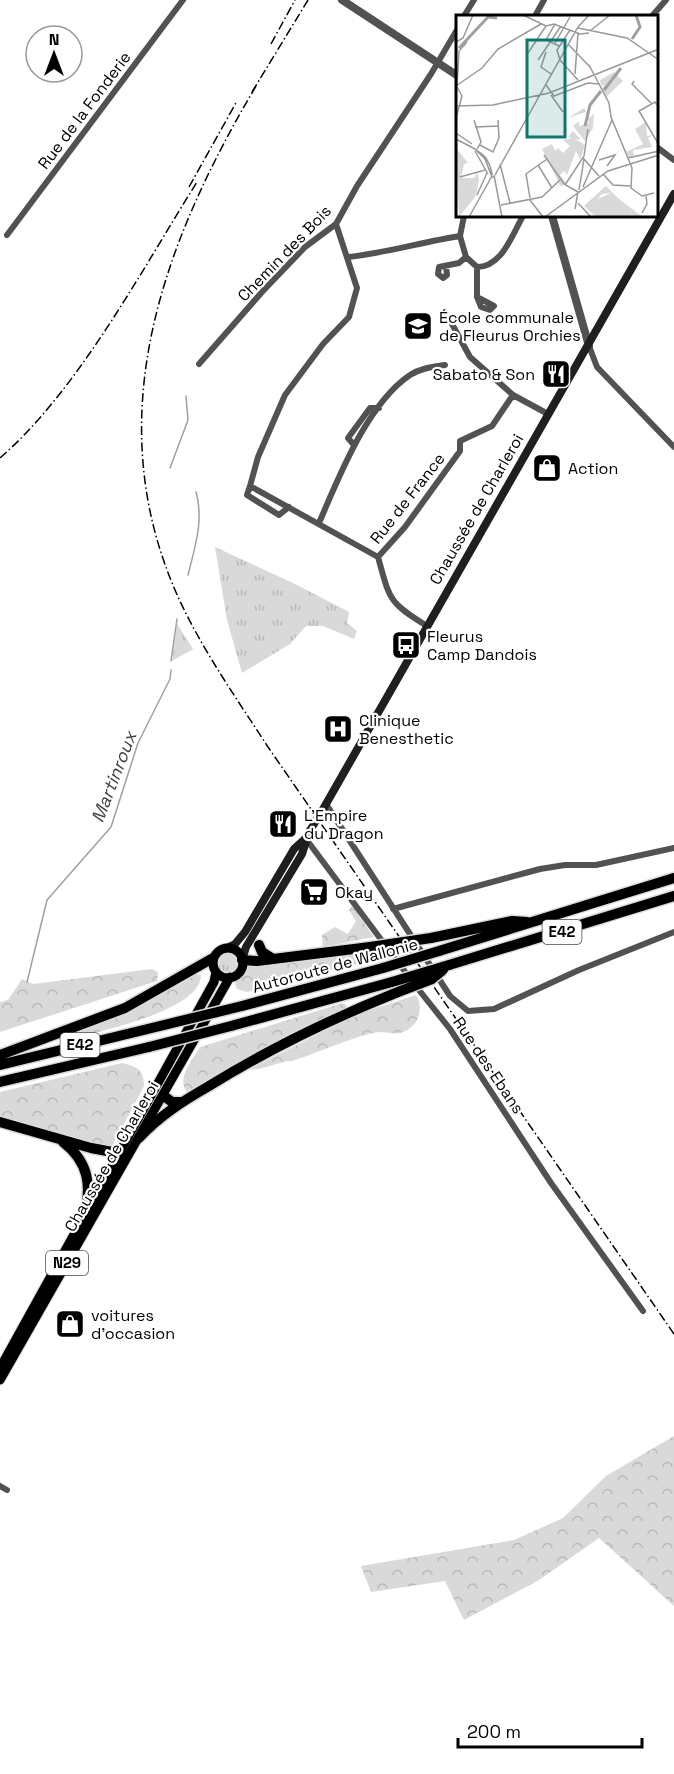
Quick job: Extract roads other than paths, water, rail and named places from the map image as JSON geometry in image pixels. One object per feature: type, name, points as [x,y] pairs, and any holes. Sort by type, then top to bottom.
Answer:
[{"type":"highway","name":"Autoroute de Wallonie","points":[[0,1065],[242,1006],[383,968],[539,922],[674,878]]},
{"type":"highway","name":"E42","points":[[395,987],[432,979],[449,966],[674,896]]},
{"type":"highway","points":[[242,960],[274,959],[370,947],[431,938],[512,921],[539,922]]},
{"type":"highway","points":[[259,945],[262,952],[274,959]]},
{"type":"highway","points":[[0,1055],[125,1008],[213,958]]},
{"type":"highway","name":"Autoroute de Wallonie","points":[[0,1082],[395,987]]},
{"type":"highway","points":[[137,1142],[158,1120],[183,1102],[301,1035],[395,987]]},
{"type":"highway","points":[[164,1096],[172,1102],[183,1102]]},
{"type":"highway","points":[[0,1122],[118,1153]]},
{"type":"highway","points":[[57,1138],[76,1154],[88,1177],[90,1191],[84,1216]]},
{"type":"main road","name":"Chaussée de Charleroi","points":[[307,835],[674,194]]},
{"type":"main road","name":"N29","points":[[230,977],[241,969],[246,947],[275,898],[294,849],[307,835]]},
{"type":"main road","name":"N29","points":[[213,958],[219,951],[235,944],[284,874]]},
{"type":"main road","points":[[259,945],[257,937],[275,898]]},
{"type":"main road","points":[[227,948],[237,951],[242,960]]},
{"type":"main road","points":[[213,958],[216,972],[230,977]]},
{"type":"main road","name":"Chaussée de Charleroi","points":[[0,1368],[214,982],[216,972]]},
{"type":"main road","name":"Chaussée de Charleroi","points":[[0,1380],[230,977]]},
{"type":"main road","points":[[160,1080],[164,1096]]},
{"type":"main road","points":[[118,1153],[137,1142]]},
{"type":"street","name":"Rue de la Fonderie","points":[[8,235],[183,0]]},
{"type":"street","points":[[342,0],[456,75]]},
{"type":"street","points":[[465,15],[474,0]]},
{"type":"street","points":[[536,15],[544,0]]},
{"type":"street","points":[[653,15],[666,0]]},
{"type":"street","name":"Chemin des Bois","points":[[199,364],[305,247],[336,224],[357,186],[438,64],[456,32]]},
{"type":"street","points":[[659,149],[674,160]]},
{"type":"street","points":[[464,218],[460,236],[466,257],[477,267],[487,267],[498,259],[522,218]]},
{"type":"street","points":[[553,218],[589,346],[597,366],[674,447]]},
{"type":"street","points":[[289,507],[279,515],[247,495],[258,457],[285,395],[323,344],[349,317],[357,288],[336,224]]},
{"type":"street","points":[[348,257],[380,254],[420,242],[460,236]]},
{"type":"street","points":[[446,266],[459,263],[466,257]]},
{"type":"street","points":[[477,267],[477,297]]},
{"type":"street","points":[[452,324],[470,357],[513,395],[548,414]]},
{"type":"street","points":[[319,523],[354,445],[348,438],[370,408],[379,408],[409,376],[420,370],[445,365]]},
{"type":"street","name":"Rue de France","points":[[378,557],[405,527],[460,451],[460,441],[480,434],[492,426],[513,395]]},
{"type":"street","points":[[250,486],[378,557],[387,591],[397,607],[427,626]]},
{"type":"street","points":[[324,807],[450,996],[460,1007],[476,1012],[494,1009],[579,970],[674,932]]},
{"type":"street","name":"Rue des Ebans","points":[[307,835],[334,880],[450,1029],[550,1183],[643,1311]]},
{"type":"street","points":[[393,909],[540,869],[565,865],[596,866],[674,848]]},
{"type":"street","points":[[0,1486],[7,1490]]},
{"type":"waterway","name":"Martinroux","points":[[170,468],[188,420],[186,396]]},
{"type":"waterway","name":"Martinroux","points":[[188,575],[199,523],[196,492]]},
{"type":"waterway","name":"Martinroux","points":[[171,661],[177,619]]},
{"type":"waterway","name":"Martinroux","points":[[27,982],[47,900],[111,827],[138,743],[170,679],[171,670]]},
{"type":"railway","points":[[271,44],[295,0]]},
{"type":"railway","points":[[252,92],[308,0]]},
{"type":"railway","points":[[256,86],[222,146],[193,208],[169,271],[152,335],[143,400],[143,465],[155,532],[179,599],[233,693],[674,1334]]},
{"type":"railway","points":[[189,187],[237,101]]},
{"type":"railway","points":[[0,458],[29,430],[82,364],[107,328],[197,182]]},
{"type":"place","name":"École communale de Fleurus Orchies","points":[[418,326]]},
{"type":"place","name":"Sabato & Son","points":[[556,374]]},
{"type":"place","name":"Action","points":[[547,468]]},
{"type":"place","name":"Fleurus Camp Dandois","points":[[406,645]]},
{"type":"place","name":"Clinique Benesthetic","points":[[338,729]]},
{"type":"place","name":"L'Empire du Dragon","points":[[283,824]]},
{"type":"place","name":"Okay","points":[[314,892]]},
{"type":"place","name":"voitures d'occasion","points":[[70,1324]]}]
